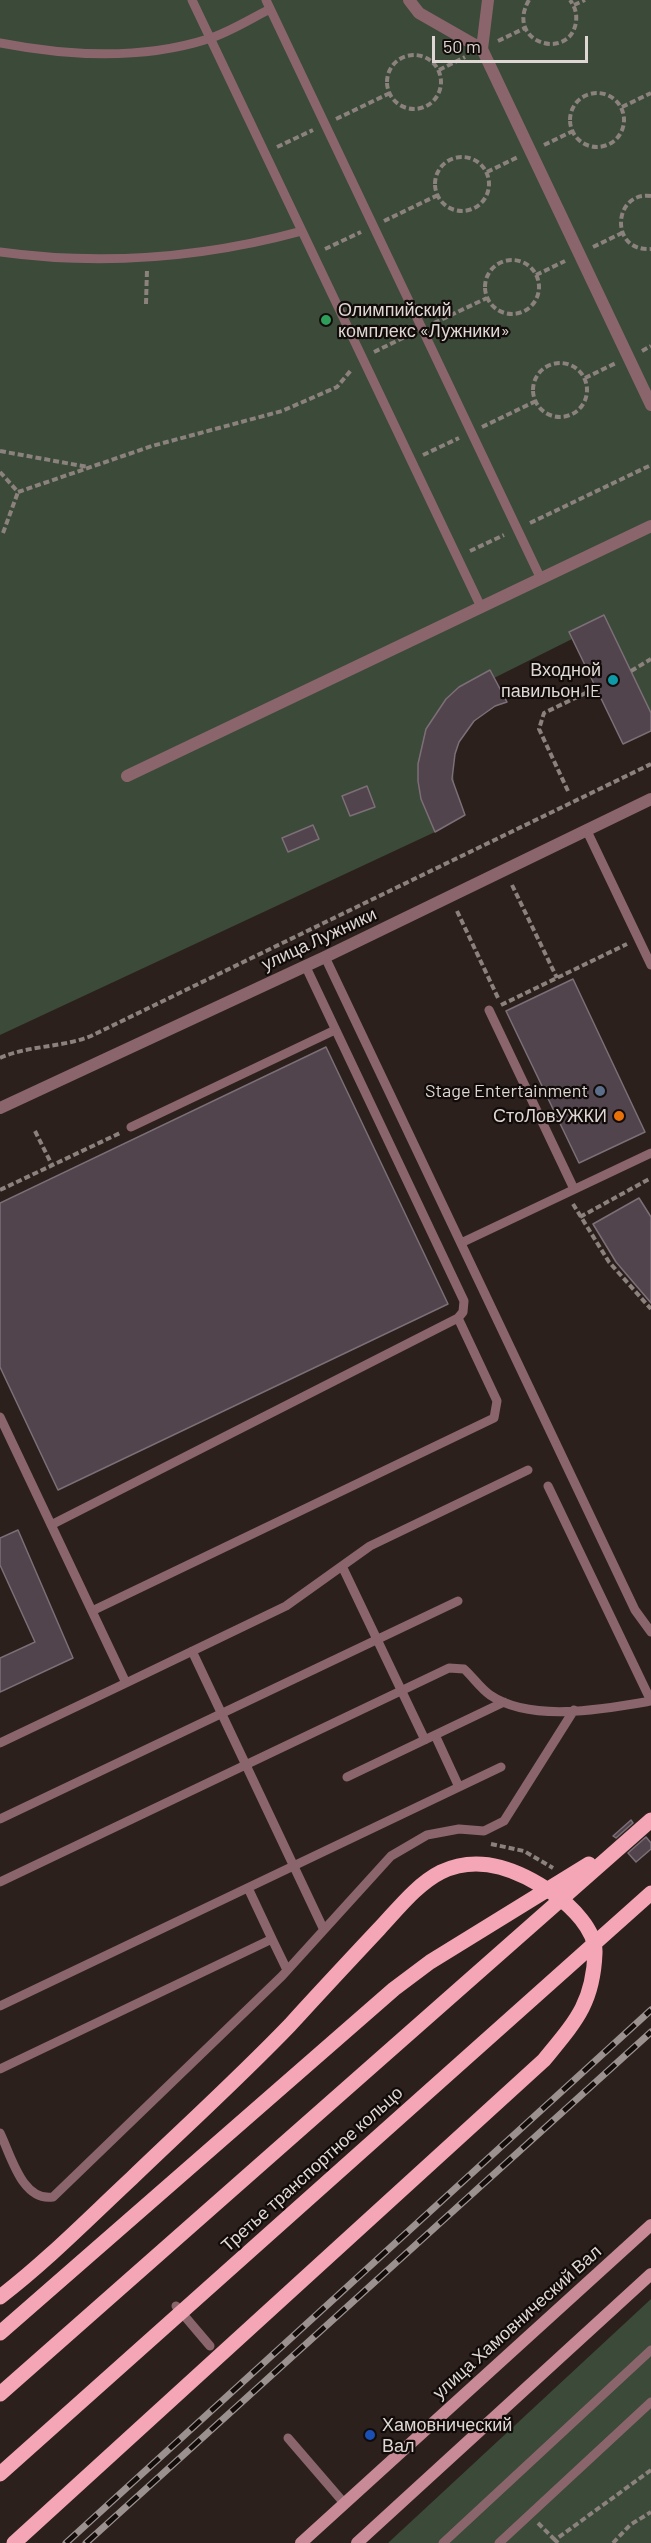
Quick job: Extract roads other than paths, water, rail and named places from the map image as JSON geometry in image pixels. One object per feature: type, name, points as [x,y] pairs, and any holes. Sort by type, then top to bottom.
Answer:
[{"type":"main road","points":[[0,2332],[394,1989],[430,1962],[585,1866],[648,1822]]},
{"type":"main road","name":"Третье транспортное кольцо","points":[[0,2394],[648,1822]]},
{"type":"main road","points":[[0,2296],[67,2238],[252,2064],[388,1919],[423,1884],[440,1872],[457,1866],[480,1864],[509,1868],[530,1877],[561,1899],[581,1918],[595,1949],[594,1981],[578,2017],[544,2060],[14,2543]]},
{"type":"main road","name":"Третье транспортное кольцо","points":[[0,2474],[651,1893]]},
{"type":"main road","name":"улица Хамовнический Вал","points":[[301,2543],[651,2224]]},
{"type":"main road","points":[[357,2543],[651,2274]]},
{"type":"main road","points":[[0,2480],[35,2444]]},
{"type":"street","points":[[409,0],[419,13],[482,49]]},
{"type":"street","points":[[488,0],[482,49],[651,405]]},
{"type":"street","points":[[127,776],[651,526]]},
{"type":"street","name":"улица Лужники","points":[[0,1108],[304,964],[325,957],[651,799]]},
{"type":"lane","points":[[192,0],[481,607]]},
{"type":"lane","points":[[0,43],[50,51],[119,53],[149,51],[210,38],[268,5],[541,579]]},
{"type":"lane","points":[[0,252],[76,259],[147,258],[215,250],[302,231]]},
{"type":"lane","points":[[586,829],[651,965]]},
{"type":"lane","points":[[325,957],[635,1610],[651,1632]]},
{"type":"lane","points":[[51,1525],[458,1318],[464,1309],[464,1301],[304,964]]},
{"type":"lane","points":[[489,1010],[571,1191]]},
{"type":"lane","points":[[131,1127],[336,1030]]},
{"type":"lane","points":[[461,1243],[651,1153]]},
{"type":"lane","points":[[92,1611],[494,1418],[497,1401],[458,1318]]},
{"type":"lane","points":[[0,1417],[126,1683]]},
{"type":"lane","points":[[0,1743],[286,1606],[378,1542],[528,1470]]},
{"type":"lane","points":[[0,1882],[449,1668],[457,1667],[468,1673],[490,1695],[504,1702],[538,1711],[573,1710],[651,1701],[548,1486]]},
{"type":"lane","points":[[342,1566],[425,1740]]},
{"type":"lane","points":[[0,1819],[458,1600]]},
{"type":"lane","points":[[192,1651],[323,1928]]},
{"type":"lane","points":[[347,1777],[504,1702]]},
{"type":"lane","points":[[0,2133],[30,2192],[42,2198],[53,2197],[287,1970],[391,1856],[408,1844],[440,1832],[459,1829],[484,1831],[504,1821],[573,1710]]},
{"type":"lane","points":[[435,1735],[459,1787]]},
{"type":"lane","points":[[0,2006],[501,1767]]},
{"type":"lane","points":[[248,1888],[287,1970]]},
{"type":"lane","points":[[0,2069],[272,1939]]},
{"type":"lane","points":[[176,2306],[210,2346]]},
{"type":"lane","points":[[443,2543],[651,2350]]},
{"type":"lane","points":[[499,2543],[651,2402]]},
{"type":"lane","points":[[288,2438],[344,2503]]},
{"type":"railway","points":[[66,2543],[651,2010]]},
{"type":"railway","points":[[86,2543],[651,2032]]},
{"type":"place","name":"Олимпийский комплекс «Лужники»","points":[[326,320]]},
{"type":"place","name":"Входной павильон 1E","points":[[613,680]]},
{"type":"place","name":"Stage Entertainment","points":[[600,1091]]},
{"type":"place","name":"СтоЛовУЖКИ","points":[[619,1116]]},
{"type":"place","name":"Хамовнический Вал","points":[[370,2435]]}]
